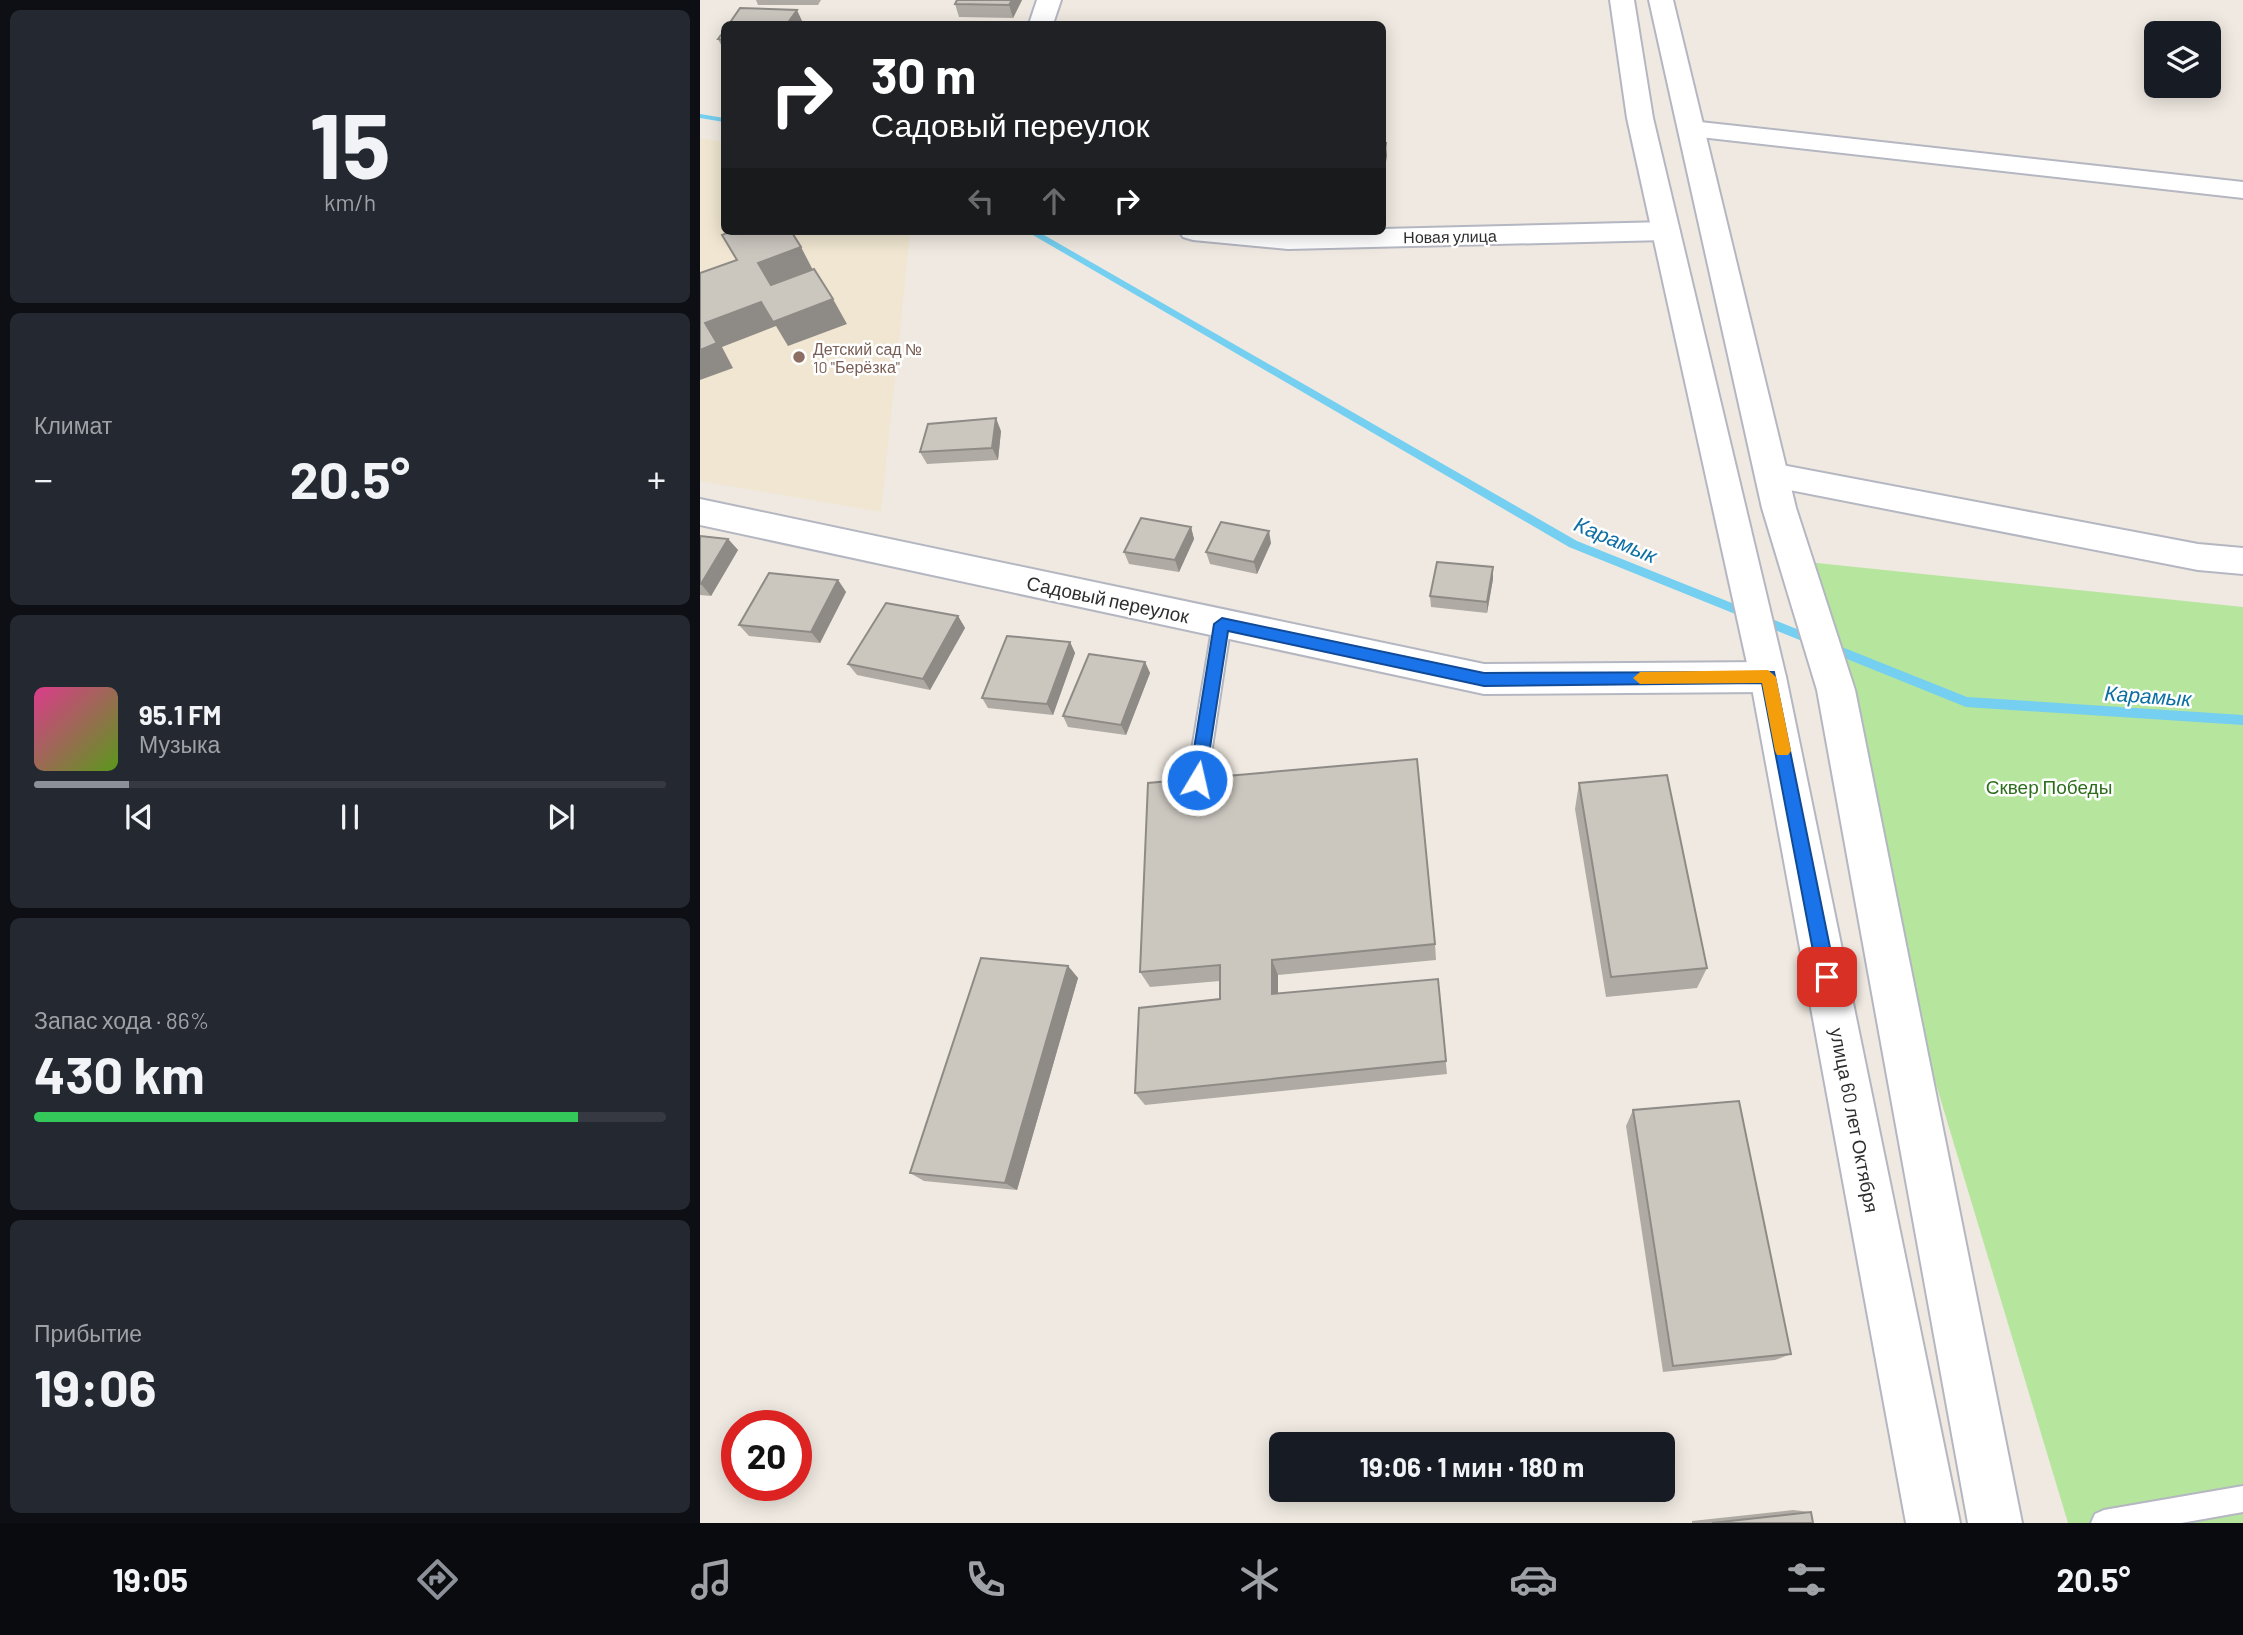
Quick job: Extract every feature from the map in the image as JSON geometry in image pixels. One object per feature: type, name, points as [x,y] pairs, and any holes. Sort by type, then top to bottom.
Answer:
[{"type":"street","points":[[1042,21],[1049,0]]},
{"type":"street","name":"улица 60 лет Октября","points":[[1622,0],[1640,118],[1768,677],[1933,1523]]},
{"type":"street","points":[[1661,0],[1779,508],[1836,690],[1995,1523]]},
{"type":"street","points":[[1691,129],[2243,190]]},
{"type":"street","name":"Новая улица","points":[[1235,235],[1288,240],[1666,231]]},
{"type":"street","points":[[1771,475],[2198,557],[2243,561]]},
{"type":"street","name":"Садовый переулок","points":[[700,512],[1484,679],[1768,677]]},
{"type":"lane","points":[[1197,780],[1222,624]]},
{"type":"lane","points":[[2104,1523],[2243,1499]]},
{"type":"shaded area","name":"Детский сад № 10 \"Берёзка\"","points":[[700,138],[721,142],[721,235],[910,235],[881,512],[700,481]]},
{"type":"green space","name":"Сквер Победы","points":[[1778,559],[2243,607],[2243,1523],[2068,1523]]},
{"type":"building","points":[[957,0],[1012,0],[1009,5],[955,4]]},
{"type":"building","points":[[740,8],[797,10],[789,21],[731,21]]},
{"type":"building","points":[[722,235],[794,235],[801,247],[758,263],[771,285],[814,269],[833,299],[773,322],[761,302],[705,323],[717,343],[700,350],[700,273],[737,260]]},
{"type":"building","points":[[996,418],[992,448],[920,452],[928,424]]},
{"type":"building","points":[[1141,518],[1191,527],[1175,560],[1124,552]]},
{"type":"building","points":[[1221,522],[1269,531],[1254,562],[1206,552]]},
{"type":"building","points":[[700,536],[728,539],[701,584],[700,584]]},
{"type":"building","points":[[1437,562],[1493,567],[1487,602],[1430,596]]},
{"type":"building","points":[[769,573],[838,580],[811,632],[739,625]]},
{"type":"building","points":[[886,603],[958,616],[923,679],[848,664]]},
{"type":"building","points":[[1007,636],[1070,642],[1047,704],[982,698]]},
{"type":"building","points":[[1089,654],[1145,662],[1121,725],[1063,716]]},
{"type":"building","points":[[1417,759],[1435,944],[1272,960],[1272,994],[1438,979],[1446,1061],[1135,1093],[1139,1008],[1220,999],[1220,965],[1140,972],[1148,783]]},
{"type":"building","points":[[1667,775],[1707,968],[1611,977],[1579,783]]},
{"type":"building","points":[[981,958],[1068,966],[1005,1183],[910,1173]]},
{"type":"building","points":[[1739,1101],[1791,1354],[1673,1366],[1633,1110]]},
{"type":"building","points":[[1811,1512],[1813,1523],[1712,1523]]},
{"type":"waterway","name":"Карамык","points":[[700,116],[721,120]]},
{"type":"waterway","name":"Карамык","points":[[1037,235],[1573,544],[1966,702],[2243,720]]},
{"type":"slow traffic","points":[[1640,678],[1768,677],[1783,751]]},
{"type":"place","name":"Детский сад № 10 \"Берёзка\"","points":[[799,357]]},
{"type":"route","points":[[1197,780],[1222,624],[1484,679],[1768,677],[1827,977]]}]
